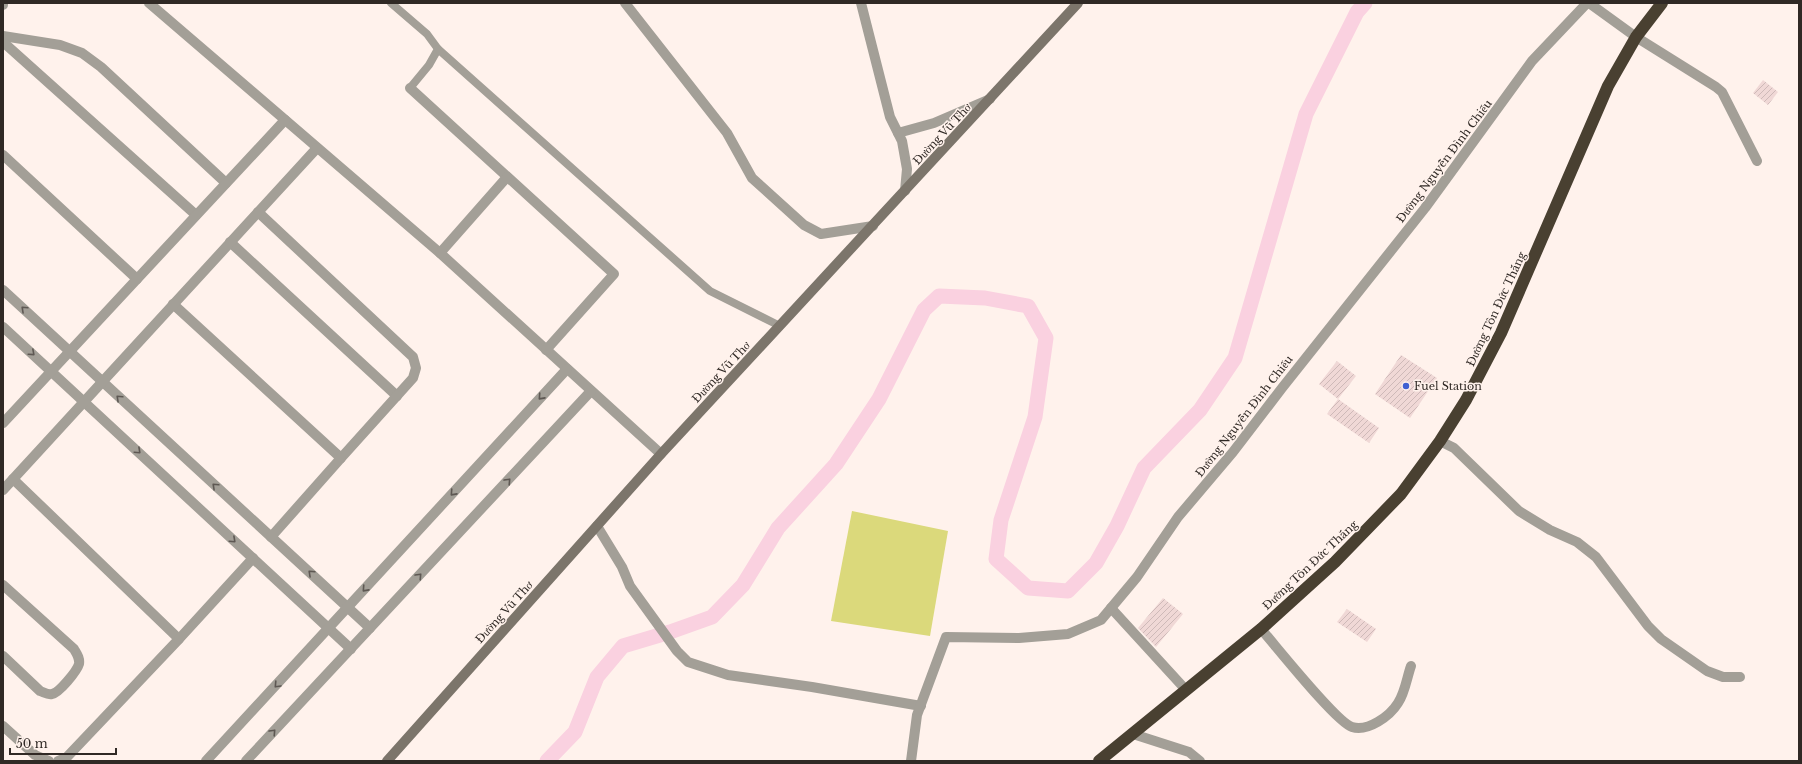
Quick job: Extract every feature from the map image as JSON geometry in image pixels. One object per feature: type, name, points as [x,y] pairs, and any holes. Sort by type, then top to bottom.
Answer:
[{"type":"highway","name":"Đường Tôn Đức Thắng","points":[[1099,761],[1261,629],[1335,562],[1401,494],[1440,441],[1466,400],[1501,333],[1608,86],[1636,37],[1662,3]]},
{"type":"main road","name":"Đường Vũ Thơ","points":[[387,761],[661,454],[1078,3]]},
{"type":"street","points":[[149,3],[440,253],[661,454]]},
{"type":"street","points":[[625,3],[727,133],[752,178],[804,225],[821,234],[873,226]]},
{"type":"street","points":[[861,3],[890,117],[902,141],[906,170],[905,191]]},
{"type":"street","points":[[1588,3],[1636,37],[1722,92],[1757,161]]},
{"type":"street","name":"Đường Nguyễn Đình Chiểu","points":[[911,761],[918,715],[946,637],[1019,638],[1068,634],[1102,620],[1137,577],[1178,517],[1233,452],[1311,350],[1425,208],[1532,61],[1588,3]]},
{"type":"street","points":[[3,36],[60,45],[82,53],[101,67],[226,183]]},
{"type":"street","points":[[3,42],[196,215]]},
{"type":"street","points":[[410,88],[614,274],[546,350]]},
{"type":"street","points":[[898,133],[934,123],[991,98]]},
{"type":"street","points":[[3,423],[285,120]]},
{"type":"street","points":[[3,490],[317,148]]},
{"type":"street","points":[[3,155],[137,279]]},
{"type":"street","points":[[440,253],[508,177]]},
{"type":"street","points":[[258,212],[413,357],[416,368],[413,378],[271,537]]},
{"type":"street","points":[[230,242],[397,396]]},
{"type":"street","points":[[3,290],[370,628]]},
{"type":"street","points":[[173,304],[341,458]]},
{"type":"street","points":[[3,327],[351,649]]},
{"type":"street","points":[[206,761],[567,369]]},
{"type":"street","points":[[246,761],[591,391]]},
{"type":"street","points":[[1440,441],[1454,448],[1519,511],[1550,530],[1577,542],[1596,557],[1648,626],[1661,639],[1707,671],[1723,677],[1740,677]]},
{"type":"street","points":[[13,479],[179,639]]},
{"type":"street","points":[[597,526],[622,567],[630,586],[677,652],[688,662],[728,675],[812,687],[921,706]]},
{"type":"street","points":[[58,761],[67,757],[179,639],[253,558]]},
{"type":"street","points":[[3,585],[74,649],[78,655],[79,663],[76,671],[60,689],[54,694],[46,694],[3,656]]},
{"type":"street","points":[[1111,608],[1186,690]]},
{"type":"street","points":[[1261,629],[1327,706],[1344,723],[1351,727],[1365,728],[1392,711],[1399,702],[1411,666]]},
{"type":"street","points":[[3,726],[35,755],[50,761]]},
{"type":"street","points":[[1133,734],[1189,752],[1200,761]]},
{"type":"lane","points":[[391,3],[427,34],[438,49],[710,292],[780,326]]},
{"type":"lane","points":[[410,88],[429,65],[438,49]]},
{"type":"shaded area","points":[[852,511],[948,531],[930,636],[831,621]]},
{"type":"building","points":[[1763,80],[1778,92],[1768,105],[1753,93]]},
{"type":"building","name":"Fuel Station","points":[[1401,355],[1437,378],[1410,418],[1375,394]]},
{"type":"building","points":[[1337,361],[1356,376],[1338,399],[1319,384]]},
{"type":"building","points":[[1338,399],[1379,428],[1369,443],[1327,414]]},
{"type":"building","points":[[1163,598],[1183,614],[1156,647],[1138,628]]},
{"type":"building","points":[[1347,609],[1376,629],[1367,642],[1337,622]]},
{"type":"waterway","points":[[547,761],[575,732],[597,677],[623,646],[670,632],[712,617],[743,585],[778,528],[836,464],[879,399],[924,310],[939,296],[985,298],[1028,306],[1046,338],[1035,417],[1001,520],[996,559],[1028,588],[1068,591],[1096,563],[1117,526],[1144,468],[1200,410],[1235,358],[1306,114],[1357,12],[1365,3]]},
{"type":"place","name":"Fuel Station","points":[[1406,386]]}]
